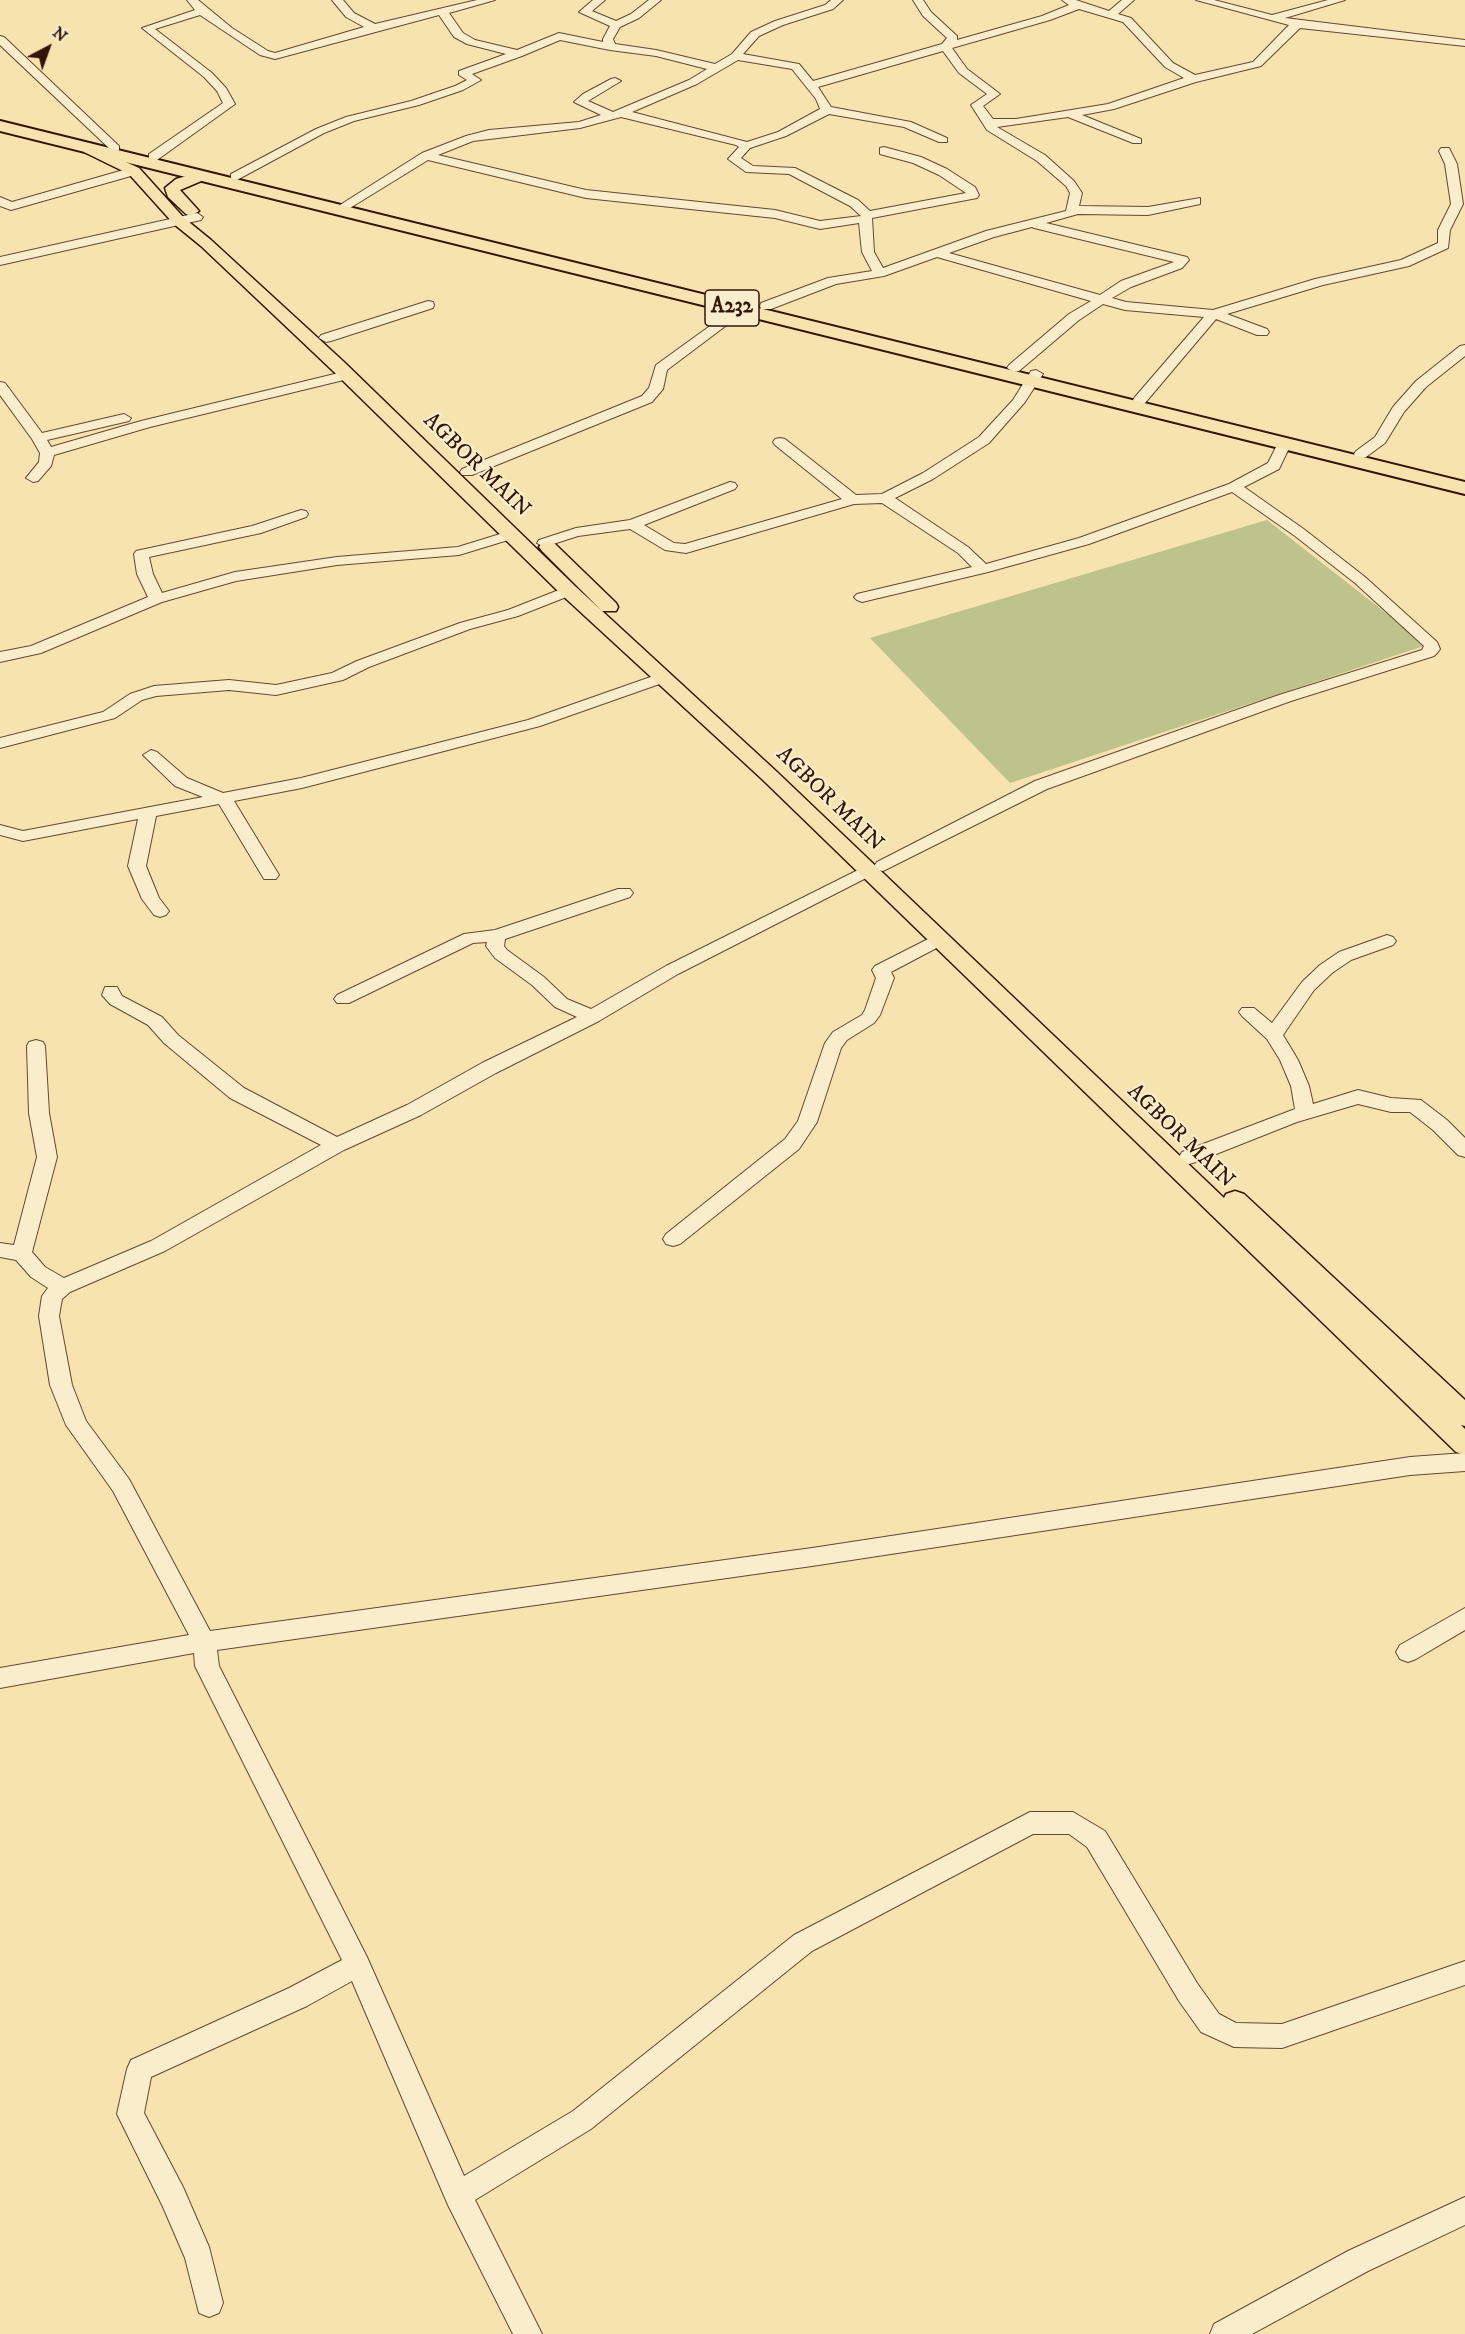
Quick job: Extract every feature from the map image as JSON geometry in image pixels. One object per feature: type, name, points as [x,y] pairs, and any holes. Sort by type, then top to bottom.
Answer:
[{"type":"highway","name":"A232","points":[[0,119],[1014,368],[1033,378],[1140,400],[1465,480]]},
{"type":"highway","name":"A232","points":[[0,126],[739,309],[1033,378],[1284,444],[1465,488]]},
{"type":"main road","points":[[89,149],[134,171]]},
{"type":"main road","name":"AGBOR MAIN","points":[[134,171],[164,194],[188,219],[326,338],[544,543],[875,868],[940,939],[1318,1291],[1465,1416]]},
{"type":"main road","points":[[164,194],[177,184],[201,176]]},
{"type":"main road","name":"AGBOR MAIN","points":[[188,219],[206,243],[343,371],[569,591],[1189,1157],[1465,1445]]},
{"type":"street","points":[[192,0],[202,11],[257,48],[275,56],[373,28],[490,0]]},
{"type":"street","points":[[338,0],[350,15],[373,28]]},
{"type":"street","points":[[600,0],[584,12],[616,25]]},
{"type":"street","points":[[610,47],[608,39],[616,25],[635,16],[656,0]]},
{"type":"street","points":[[346,205],[426,156],[470,138],[580,124],[617,114],[693,82],[714,67],[736,56],[755,34],[779,23],[829,7],[838,0]]},
{"type":"street","points":[[918,0],[927,14],[953,38],[946,47]]},
{"type":"street","points":[[1067,0],[1127,20],[1169,65],[1193,79]]},
{"type":"street","points":[[1110,15],[1129,0]]},
{"type":"street","points":[[1201,0],[1297,24],[1465,43]]},
{"type":"street","points":[[1270,18],[1340,0]]},
{"type":"street","points":[[812,85],[1046,18],[1078,5]]},
{"type":"street","points":[[153,157],[229,104],[222,90],[208,75],[147,28],[202,11]]},
{"type":"street","points":[[442,12],[454,26],[458,35],[471,42],[518,54]]},
{"type":"street","points":[[990,123],[1016,122],[1110,107],[1193,79],[1257,64],[1297,24]]},
{"type":"street","points":[[236,177],[320,131],[350,119],[415,103],[459,88],[475,80],[463,73],[518,54],[559,36],[610,47],[656,53],[714,67]]},
{"type":"street","points":[[0,39],[115,148]]},
{"type":"street","points":[[946,47],[963,71],[994,94],[977,105],[991,128],[1041,158],[1070,184],[1076,194],[1074,210]]},
{"type":"street","points":[[736,56],[783,66],[795,66],[812,85],[827,110]]},
{"type":"street","points":[[615,81],[580,102],[617,114],[740,142],[746,146]]},
{"type":"street","points":[[880,273],[868,252],[866,217],[854,203],[791,171],[750,169],[734,159],[746,146],[782,134],[827,110],[907,124],[943,140]]},
{"type":"street","points":[[1070,114],[1137,141]]},
{"type":"street","points":[[426,156],[586,194],[775,214],[820,225],[973,195],[971,190],[943,172],[917,160],[884,151]]},
{"type":"street","points":[[1140,400],[1214,314],[1320,282],[1405,263],[1444,245],[1444,230],[1457,204],[1451,164],[1445,151]]},
{"type":"street","points":[[16,222],[6,204],[134,171]]},
{"type":"street","points":[[766,306],[833,281],[880,273],[1030,223],[1072,213],[1074,210],[1148,211],[1196,201]]},
{"type":"street","points":[[0,261],[188,219]]},
{"type":"street","points":[[1014,368],[1074,317],[1126,284],[1178,265],[1183,260],[1030,223]]},
{"type":"street","points":[[936,253],[1125,306],[1214,314],[1262,332]]},
{"type":"street","points":[[326,338],[428,304]]},
{"type":"street","points":[[467,472],[647,399],[656,389],[661,368],[739,309]]},
{"type":"street","points":[[1361,454],[1380,440],[1398,410],[1421,384],[1465,349]]},
{"type":"street","points":[[39,438],[343,371]]},
{"type":"street","points":[[47,453],[343,371]]},
{"type":"street","points":[[633,524],[670,547],[686,549],[853,500],[885,498],[928,476],[984,440],[1018,402],[1033,378]]},
{"type":"street","points":[[0,386],[39,438],[47,453],[46,463],[33,478]]},
{"type":"street","points":[[780,442],[853,500]]},
{"type":"street","points":[[862,597],[983,569],[1084,541],[1234,487],[1274,466],[1284,444]]},
{"type":"street","points":[[544,543],[576,532],[633,524],[730,486]]},
{"type":"street","points":[[528,2334],[458,2194],[358,1965],[207,1666],[204,1642],[121,1485],[77,1425],[61,1385],[49,1316],[52,1296],[63,1287],[158,1246],[337,1145],[414,1110],[489,1068],[592,1017],[672,970],[1041,785],[1285,698],[1428,653],[1432,649],[1432,645],[1414,627],[1360,580],[1300,533],[1234,487]]},
{"type":"street","points":[[885,498],[963,550],[983,569]]},
{"type":"street","points":[[157,599],[145,574],[141,554],[256,530],[301,514]]},
{"type":"street","points":[[0,657],[35,650],[157,599],[236,577],[337,561],[459,551],[513,534]]},
{"type":"street","points":[[0,743],[109,715],[136,697],[154,691],[230,685],[276,690],[337,676],[465,626],[513,613],[569,591]]},
{"type":"street","points":[[1,831],[23,836],[92,821],[148,813],[302,783],[534,723],[662,678]]},
{"type":"street","points":[[151,755],[181,782],[224,799],[270,875]]},
{"type":"street","points":[[148,813],[145,835],[137,858],[151,899],[160,911]]},
{"type":"street","points":[[343,999],[470,938],[497,936],[624,892]]},
{"type":"street","points":[[497,936],[495,946],[501,954],[538,981],[561,1003],[592,1017]]},
{"type":"street","points":[[673,1239],[792,1144],[807,1122],[832,1047],[840,1036],[868,1019],[874,1011],[876,999],[885,978],[881,970],[940,939]]},
{"type":"street","points":[[1274,1035],[1308,986],[1326,969],[1345,956],[1387,941]]},
{"type":"street","points":[[111,991],[111,995],[116,1000],[155,1021],[171,1039],[237,1093],[281,1118],[337,1145]]},
{"type":"street","points":[[1248,1012],[1274,1035],[1300,1086],[1305,1114]]},
{"type":"street","points":[[22,1253],[47,1157],[39,1113],[36,1046]]},
{"type":"street","points":[[1189,1157],[1358,1097],[1391,1105],[1414,1105],[1440,1125],[1465,1150]]},
{"type":"street","points":[[0,1250],[22,1253],[38,1272],[63,1287]]},
{"type":"street","points":[[0,1678],[204,1642],[812,1557],[1410,1466],[1465,1462]]},
{"type":"street","points":[[1408,1652],[1465,1618]]},
{"type":"street","points":[[458,2194],[582,2120],[803,1943],[1030,1823],[1073,1823],[1096,1839],[1210,2023],[1234,2035],[1282,2036],[1465,1973]]},
{"type":"street","points":[[209,2303],[199,2257],[173,2197],[130,2114],[140,2069],[298,1997],[358,1965]]},
{"type":"street","points":[[1224,2334],[1358,2261],[1465,2211]]},
{"type":"green space","points":[[1267,520],[1427,645],[1010,783],[870,638]]}]
